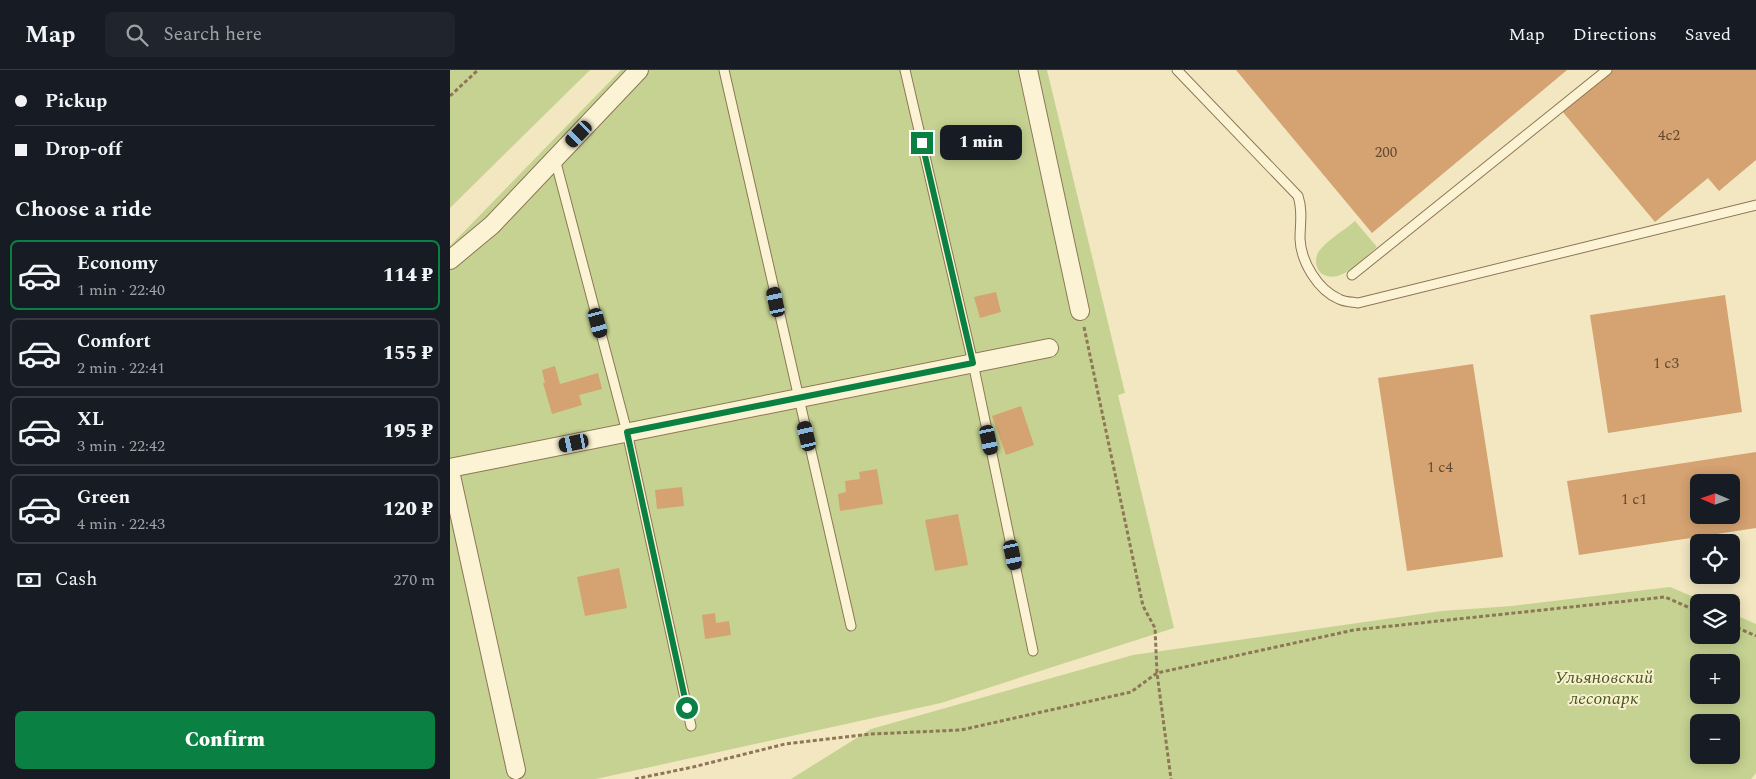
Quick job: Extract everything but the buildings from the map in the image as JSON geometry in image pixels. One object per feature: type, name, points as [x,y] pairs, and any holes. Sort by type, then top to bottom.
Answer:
[{"type":"street","points":[[450,260],[492,225],[639,70]]},
{"type":"street","points":[[1028,70],[1080,311]]},
{"type":"street","points":[[516,770],[450,470],[627,432],[1049,348]]},
{"type":"lane","points":[[724,70],[850,626]]},
{"type":"lane","points":[[904,70],[973,363],[1033,651]]},
{"type":"lane","points":[[1177,70],[1298,196],[1302,207],[1300,241],[1304,256],[1312,274],[1319,283],[1329,294],[1341,300],[1358,303],[1756,205]]},
{"type":"lane","points":[[1352,275],[1607,70]]},
{"type":"lane","points":[[555,159],[627,432],[691,726]]},
{"type":"path","points":[[450,96],[478,70]]},
{"type":"path","points":[[1080,311],[1144,606],[1155,628],[1157,674],[1171,779]]},
{"type":"path","points":[[635,779],[785,744],[871,734],[961,730],[1131,692],[1157,674],[1354,630],[1665,598],[1690,608]]},
{"type":"path","points":[[1740,629],[1756,636]]},
{"type":"green space","points":[[450,70],[590,70],[450,208]]},
{"type":"green space","points":[[621,70],[1047,70],[1125,393],[1118,395],[1174,628],[941,703],[596,779],[450,779],[450,246]]},
{"type":"green space","points":[[1355,221],[1377,247],[1343,274],[1328,276],[1321,273],[1316,262],[1319,251]]},
{"type":"green space","name":"Ульяновский лесопарк","points":[[1670,587],[1690,595],[1690,644],[1740,644],[1740,617],[1756,624],[1756,773],[1751,779],[791,779],[871,729],[1133,655],[1442,611],[1512,606]]},
{"type":"route","points":[[687,708],[627,432],[973,363],[922,143]]}]
